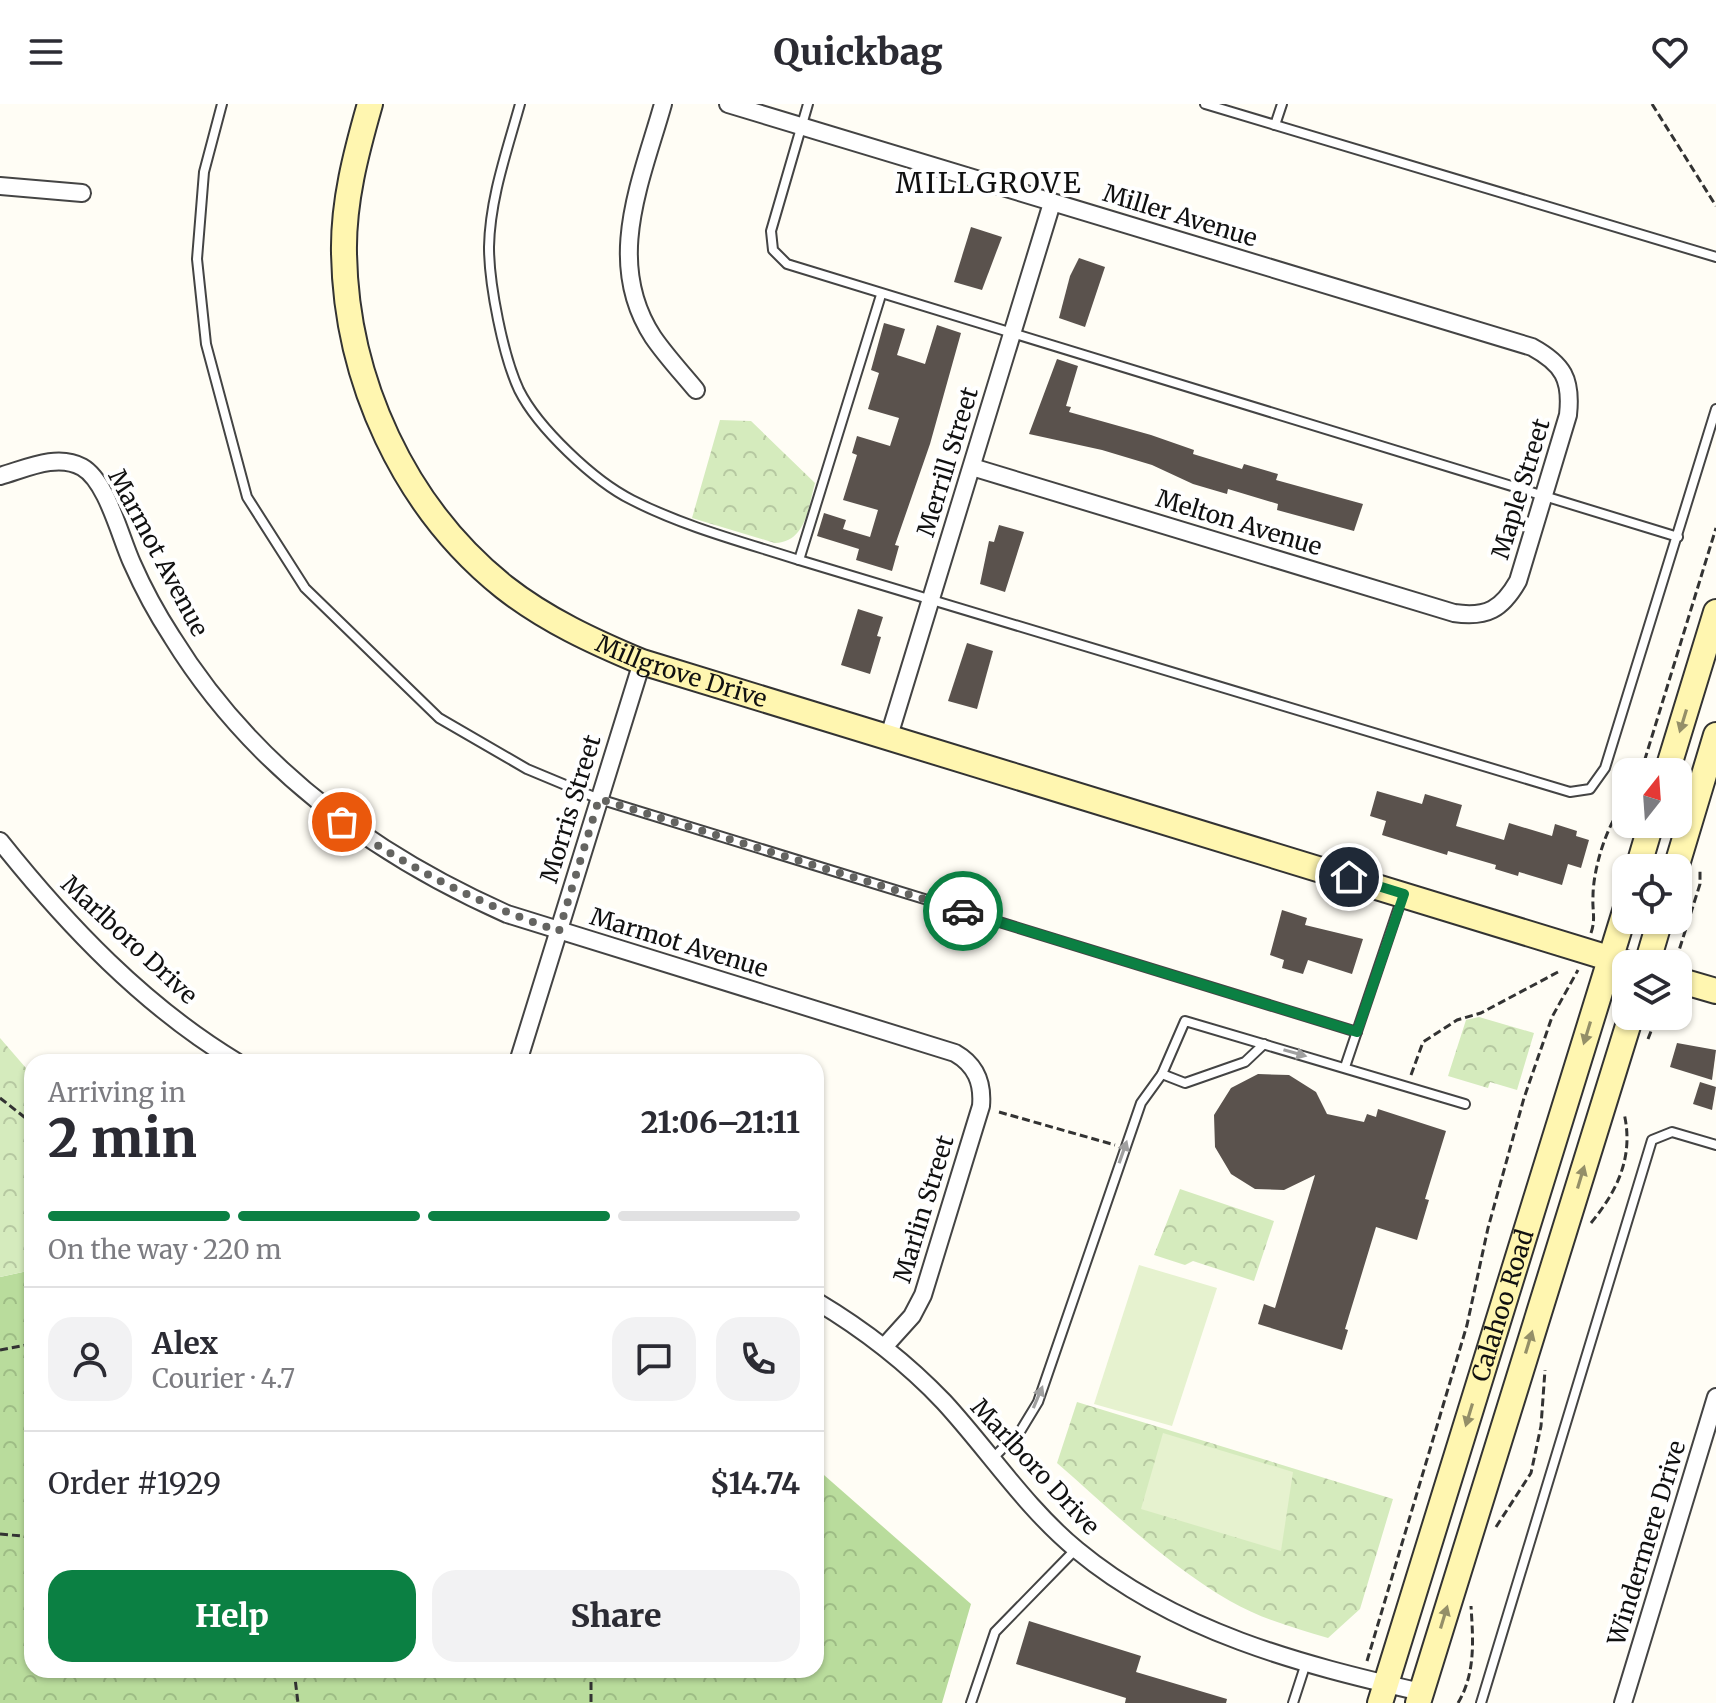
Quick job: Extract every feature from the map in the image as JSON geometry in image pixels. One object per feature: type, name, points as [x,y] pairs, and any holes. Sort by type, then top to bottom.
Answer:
[{"type":"main road","name":"Millgrove Drive","points":[[370,104],[353,169],[344,251],[352,334],[376,415],[420,494],[477,562],[504,587],[546,616],[642,662],[1612,959]]},
{"type":"main road","points":[[1671,758],[1716,612]]},
{"type":"main road","points":[[1691,854],[1716,735]]},
{"type":"main road","name":"Calahoo Road","points":[[1383,1693],[1612,983]]},
{"type":"main road","points":[[1692,984],[1716,991]]},
{"type":"main road","name":"Calahoo Road","points":[[1420,1697],[1627,1030]]},
{"type":"street","points":[[663,104],[630,221],[627,267],[639,310],[653,337],[696,390]]},
{"type":"street","name":"Miller Avenue","points":[[728,104],[1532,347],[1554,359],[1566,372]]},
{"type":"street","points":[[0,186],[82,193]]},
{"type":"street","name":"Merrill Street","points":[[889,736],[1052,203]]},
{"type":"street","name":"Maple Street","points":[[1494,611],[1508,599],[1518,581],[1544,497],[1568,415],[1570,394],[1566,372]]},
{"type":"street","name":"Marmot Avenue","points":[[0,476],[62,461],[83,467],[103,493],[132,563],[172,637],[209,690],[295,783],[342,822],[426,876],[507,914],[955,1053],[968,1060],[977,1074]]},
{"type":"street","name":"Melton Avenue","points":[[972,467],[1454,613],[1476,616],[1494,611]]},
{"type":"street","name":"Morris Street","points":[[521,1054],[642,662]]},
{"type":"street","name":"Marlboro Drive","points":[[0,841],[41,893],[94,948],[159,1005],[226,1054]]},
{"type":"street","name":"Marlin Street","points":[[884,1347],[912,1316],[923,1295],[981,1106],[982,1090],[977,1074]]},
{"type":"street","name":"Marlboro Drive","points":[[824,1306],[884,1347],[943,1402],[1032,1507],[1076,1549],[1124,1587],[1206,1629],[1306,1663],[1362,1678],[1383,1693],[1420,1697]]},
{"type":"street","name":"Windermere Drive","points":[[1623,1703],[1716,1397]]},
{"type":"lane","points":[[222,104],[204,172],[197,259],[206,344],[247,497],[305,588],[439,718],[527,769],[599,799],[1357,1032]]},
{"type":"lane","points":[[520,104],[499,176],[489,246],[497,313],[519,390],[549,430],[586,467],[629,499],[681,522],[799,560],[1579,793],[1590,789],[1605,768],[1716,409]]},
{"type":"lane","points":[[808,104],[771,231],[773,250],[787,264],[1678,537]]},
{"type":"lane","points":[[1205,104],[1716,257]]},
{"type":"lane","points":[[1275,125],[1282,104]]},
{"type":"lane","points":[[799,560],[881,295]]},
{"type":"lane","points":[[1345,1067],[1404,894]]},
{"type":"lane","points":[[992,1459],[1021,1430],[1038,1402],[1141,1103],[1162,1074],[1185,1021],[1465,1104]]},
{"type":"lane","points":[[1162,1074],[1185,1083],[1245,1062],[1264,1044]]},
{"type":"lane","points":[[1481,1703],[1652,1140],[1672,1132],[1716,1145]]},
{"type":"lane","points":[[971,1703],[995,1632],[1076,1549]]},
{"type":"lane","points":[[1293,1703],[1306,1663]]},
{"type":"path","points":[[1652,104],[1716,206]]},
{"type":"path","points":[[1645,758],[1716,528]]},
{"type":"path","points":[[1595,920],[1594,887],[1612,823]]},
{"type":"path","points":[[1692,873],[1700,884],[1692,910]]},
{"type":"path","points":[[1408,1086],[1417,1051],[1423,1042],[1457,1020],[1481,1013],[1558,972]]},
{"type":"path","points":[[1362,1678],[1467,1325],[1488,1228],[1524,1098],[1552,1017],[1576,978]]},
{"type":"path","points":[[1643,1047],[1651,1030]]},
{"type":"path","points":[[0,1098],[24,1117]]},
{"type":"path","points":[[1587,1227],[1617,1187],[1629,1143],[1623,1105]]},
{"type":"path","points":[[995,1111],[1106,1144],[1125,1146]]},
{"type":"path","points":[[0,1350],[24,1346]]},
{"type":"path","points":[[1489,1537],[1531,1473],[1541,1426],[1545,1368]]},
{"type":"path","points":[[0,1534],[24,1536]]},
{"type":"path","points":[[1458,1703],[1466,1690],[1473,1655],[1470,1598]]},
{"type":"path","points":[[295,1678],[298,1703]]},
{"type":"path","points":[[591,1678],[591,1703]]},
{"type":"green space","points":[[720,420],[751,421],[815,483],[804,522],[793,537],[775,543],[692,518]]},
{"type":"green space","points":[[1479,1017],[1534,1033],[1517,1090],[1490,1082],[1488,1088],[1448,1076],[1466,1020]]},
{"type":"green space","points":[[0,1038],[24,1066],[24,1272],[0,1277]]},
{"type":"green space","points":[[1180,1189],[1274,1221],[1254,1281],[1193,1261],[1185,1265],[1154,1255]]},
{"type":"green space","points":[[1139,1265],[1217,1288],[1172,1426],[1094,1404]]},
{"type":"green space","points":[[24,1272],[24,1678],[824,1678],[824,1475],[971,1604],[942,1703],[0,1703],[0,1277]]},
{"type":"green space","points":[[1077,1402],[1393,1499],[1360,1609],[1328,1638],[1254,1613],[1184,1571],[1057,1463]]},
{"type":"green space","points":[[1163,1433],[1293,1472],[1281,1551],[1141,1509]]},
{"type":"building","points":[[971,227],[1002,237],[982,290],[954,282]]},
{"type":"building","points":[[1079,258],[1105,267],[1085,327],[1059,318],[1070,276]]},
{"type":"building","points":[[884,323],[905,329],[897,355],[925,364],[937,325],[961,333],[930,444],[895,545],[899,546],[892,571],[856,560],[859,549],[817,536],[824,513],[846,520],[843,529],[870,537],[878,510],[843,500],[857,455],[852,453],[857,436],[890,446],[899,418],[868,409],[879,373],[871,370]]},
{"type":"building","points":[[1057,359],[1078,366],[1066,406],[1071,407],[1069,412],[1151,435],[1194,450],[1193,454],[1242,469],[1244,464],[1278,474],[1276,480],[1363,504],[1354,531],[1277,510],[1278,504],[1228,489],[1227,494],[1193,484],[1152,465],[1102,450],[1029,434]]},
{"type":"building","points":[[999,525],[1024,532],[1005,592],[980,584],[989,541],[994,542]]},
{"type":"building","points":[[858,609],[883,617],[877,636],[881,637],[870,674],[841,665]]},
{"type":"building","points":[[967,643],[993,651],[977,709],[948,701]]},
{"type":"building","points":[[1377,791],[1422,804],[1425,794],[1462,805],[1456,826],[1504,840],[1509,823],[1552,836],[1555,824],[1577,831],[1576,836],[1589,840],[1581,868],[1568,864],[1562,885],[1519,872],[1518,876],[1495,869],[1496,865],[1448,851],[1447,855],[1382,835],[1386,821],[1370,816]]},
{"type":"building","points":[[1282,910],[1307,918],[1305,925],[1363,939],[1352,974],[1308,960],[1303,974],[1282,968],[1284,960],[1270,955]]},
{"type":"building","points":[[1677,1043],[1716,1050],[1712,1080],[1670,1067]]},
{"type":"building","points":[[1258,1074],[1289,1075],[1316,1092],[1327,1114],[1364,1122],[1367,1114],[1376,1117],[1378,1109],[1446,1131],[1425,1199],[1429,1200],[1417,1240],[1376,1227],[1345,1329],[1348,1330],[1342,1350],[1258,1324],[1264,1304],[1275,1308],[1315,1175],[1284,1190],[1255,1189],[1231,1174],[1215,1147],[1214,1115],[1231,1088]]},
{"type":"building","points":[[1700,1082],[1716,1087],[1712,1110],[1693,1104]]},
{"type":"building","points":[[1029,1621],[1141,1656],[1136,1672],[1227,1699],[1226,1703],[1125,1703],[1126,1698],[1016,1664]]},
{"type":"way so far","points":[[342,822],[390,855],[451,889],[507,914],[559,931],[599,799],[963,911]]},
{"type":"district","name":"MILLGROVE","points":[[989,183]]},
{"type":"route","points":[[963,911],[1357,1032],[1404,894],[1349,877]]}]
